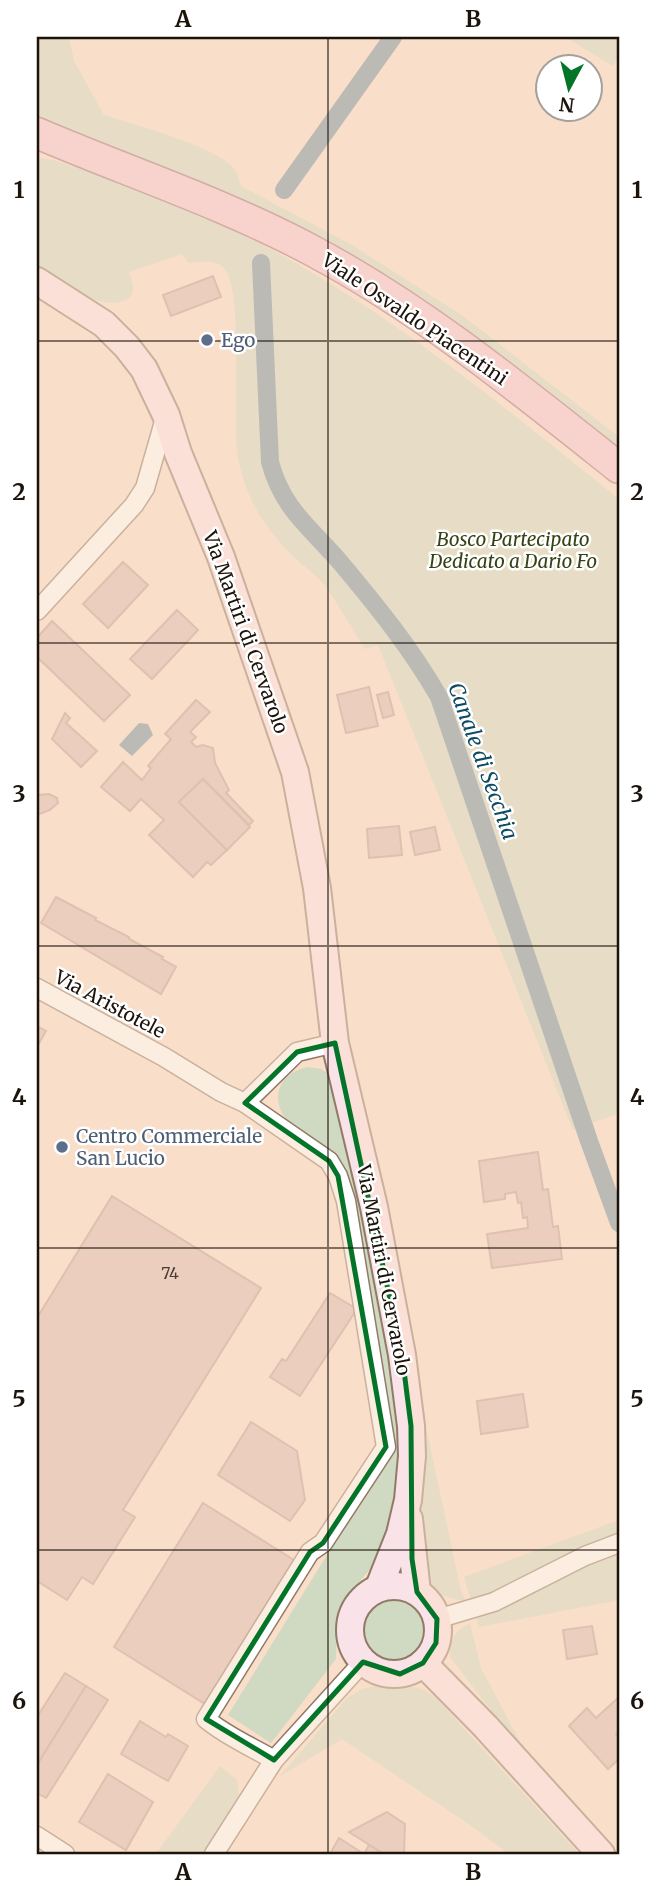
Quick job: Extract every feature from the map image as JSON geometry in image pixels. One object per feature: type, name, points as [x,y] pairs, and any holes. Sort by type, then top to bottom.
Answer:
[{"type":"main road","name":"Viale Osvaldo Piacentini","points":[[37,133],[216,204],[311,250],[362,280],[504,377],[619,468]]},
{"type":"main road","name":"Viale Osvaldo Piacentini","points":[[37,147],[78,150]]},
{"type":"main road","name":"Via Martiri di Cervarolo","points":[[37,281],[93,315],[127,347],[144,369],[166,415],[178,453],[221,557],[295,772],[317,888],[335,1043],[374,1207],[402,1355],[411,1426],[412,1456],[408,1500],[400,1534],[379,1587],[358,1602],[349,1627],[350,1640],[363,1662]]},
{"type":"main road","name":"Via Martiri di Cervarolo","points":[[408,1500],[417,1592]]},
{"type":"main road","points":[[363,1662],[386,1674],[400,1674],[423,1663],[436,1643],[437,1619],[426,1599],[417,1592],[398,1585],[379,1587]]},
{"type":"main road","points":[[423,1663],[485,1726],[601,1854]]},
{"type":"street","points":[[37,611],[139,497],[154,463],[166,415]]},
{"type":"street","name":"Via Aristotele","points":[[37,988],[164,1057]]},
{"type":"street","points":[[245,1103],[297,1052],[335,1043]]},
{"type":"street","name":"Via Martiri di Cervarolo","points":[[164,1057],[221,1092],[245,1103],[329,1161],[338,1176],[346,1201],[386,1447],[323,1543],[310,1552],[206,1719],[218,1729],[274,1760]]},
{"type":"street","points":[[437,1619],[494,1602],[585,1556],[619,1543]]},
{"type":"street","points":[[214,1854],[274,1760],[363,1662]]},
{"type":"street","points":[[37,1836],[65,1854]]},
{"type":"highlighted area","points":[[335,1043],[402,1355],[411,1426],[412,1559],[417,1592],[437,1619],[436,1643],[423,1663],[400,1674],[363,1662],[274,1760],[206,1719],[310,1552],[323,1543],[386,1447],[338,1176],[329,1161],[245,1103],[297,1052]]},
{"type":"green space","points":[[38,37],[69,37],[74,61],[104,115],[213,153],[235,170],[241,186],[352,245],[463,316],[619,437],[619,453],[320,240],[225,192],[49,126],[37,118]]},
{"type":"green space","points":[[565,37],[619,37],[619,56],[613,66],[604,61],[604,52],[590,52]]},
{"type":"green space","name":"Bosco Partecipato Dedicato a Dario Fo","points":[[37,158],[54,160],[172,201],[300,266],[349,295],[441,360],[619,499],[619,1113],[573,1130],[378,645],[365,649],[322,582],[274,535],[251,499],[238,457],[236,328],[230,281],[224,268],[212,262],[189,263],[182,254],[129,272],[132,294],[115,303],[92,298],[67,286],[37,266]]},
{"type":"green space","points":[[308,1067],[321,1069],[331,1075],[358,1192],[398,1402],[401,1473],[385,1540],[376,1562],[344,1600],[337,1619],[336,1659],[271,1743],[228,1715],[387,1458],[392,1418],[343,1164],[291,1125],[280,1107],[278,1098],[283,1082],[297,1070]]},
{"type":"green space","points":[[424,1418],[461,1591],[466,1602],[438,1594],[420,1570],[415,1545]]},
{"type":"green space","points":[[619,1520],[619,1600],[479,1627],[464,1577]]},
{"type":"green space","points":[[387,1597],[399,1597],[416,1606],[423,1617],[423,1641],[416,1652],[399,1661],[387,1661],[375,1656],[366,1647],[361,1635],[361,1623],[366,1611],[375,1602]]},
{"type":"green space","points":[[470,1623],[481,1668],[530,1761],[450,1657],[454,1637]]},
{"type":"green space","points":[[392,1683],[423,1689],[437,1699],[579,1854],[509,1854],[342,1739],[279,1777],[347,1698],[362,1689]]},
{"type":"green space","points":[[220,1766],[237,1780],[239,1798],[202,1854],[156,1854]]},
{"type":"water","points":[[139,723],[148,724],[153,735],[132,756],[119,745]]},
{"type":"building","points":[[213,276],[221,297],[171,316],[163,295]]},
{"type":"building","points":[[123,562],[148,585],[108,628],[83,604]]},
{"type":"building","points":[[177,610],[198,630],[152,679],[130,659]]},
{"type":"building","points":[[52,621],[130,695],[104,721],[37,657],[37,638]]},
{"type":"building","points":[[369,687],[378,726],[346,733],[337,695]]},
{"type":"building","points":[[388,692],[394,715],[383,718],[377,695]]},
{"type":"building","points":[[196,700],[210,712],[190,732],[196,737],[191,742],[196,747],[203,745],[213,748],[215,763],[229,790],[226,793],[253,821],[249,825],[203,779],[179,802],[227,850],[211,865],[207,862],[193,877],[149,835],[164,820],[141,799],[130,811],[101,787],[123,762],[142,780],[151,768],[148,766],[171,739],[165,734]]},
{"type":"building","points":[[65,713],[70,718],[66,723],[97,751],[81,767],[52,739]]},
{"type":"building","points":[[203,779],[250,827],[227,850],[179,802]]},
{"type":"building","points":[[49,794],[57,798],[58,803],[50,810],[37,815],[37,795]]},
{"type":"building","points":[[399,826],[402,855],[369,858],[367,829]]},
{"type":"building","points":[[435,827],[440,850],[415,855],[410,832]]},
{"type":"building","points":[[56,897],[129,937],[176,967],[161,994],[41,923]]},
{"type":"building","points":[[37,1026],[46,1031],[37,1047]]},
{"type":"building","points":[[538,1152],[543,1190],[548,1189],[553,1227],[558,1226],[562,1259],[492,1268],[487,1234],[528,1228],[527,1217],[523,1218],[521,1202],[518,1203],[516,1192],[505,1194],[505,1199],[484,1202],[479,1161]]},
{"type":"building","points":[[112,1196],[261,1288],[123,1510],[135,1517],[93,1584],[82,1577],[67,1600],[37,1581],[37,1318]]},
{"type":"building","points":[[330,1293],[357,1309],[300,1396],[270,1377],[282,1359],[286,1361]]},
{"type":"building","points":[[523,1394],[528,1427],[481,1434],[477,1401]]},
{"type":"building","points":[[251,1422],[297,1451],[305,1500],[290,1521],[218,1475]]},
{"type":"building","points":[[203,1503],[294,1560],[205,1704],[114,1647]]},
{"type":"building","points":[[592,1626],[597,1654],[567,1659],[563,1630]]},
{"type":"building","points":[[65,1673],[86,1686],[37,1765],[37,1717]]},
{"type":"building","points":[[86,1686],[108,1700],[46,1798],[37,1793],[37,1765]]},
{"type":"building","points":[[619,1697],[619,1731],[616,1734],[619,1739],[619,1759],[608,1769],[569,1726],[587,1708],[596,1718]]},
{"type":"building","points":[[140,1721],[166,1737],[168,1734],[188,1746],[168,1781],[121,1754]]},
{"type":"building","points":[[108,1774],[153,1802],[126,1850],[79,1822]]},
{"type":"building","points":[[387,1812],[405,1824],[404,1854],[384,1854],[349,1832]]},
{"type":"building","points":[[339,1838],[364,1854],[330,1854]]},
{"type":"building","points":[[369,1845],[383,1854],[364,1854]]},
{"type":"waterway","name":"Canale di Secchia","points":[[284,190],[393,37]]},
{"type":"waterway","name":"Canale di Secchia","points":[[261,263],[270,462],[276,479],[290,506],[393,627],[439,697],[619,1223]]},
{"type":"place","name":"Ego","points":[[207,340]]},
{"type":"place","name":"Centro Commerciale San Lucio","points":[[62,1147]]}]
